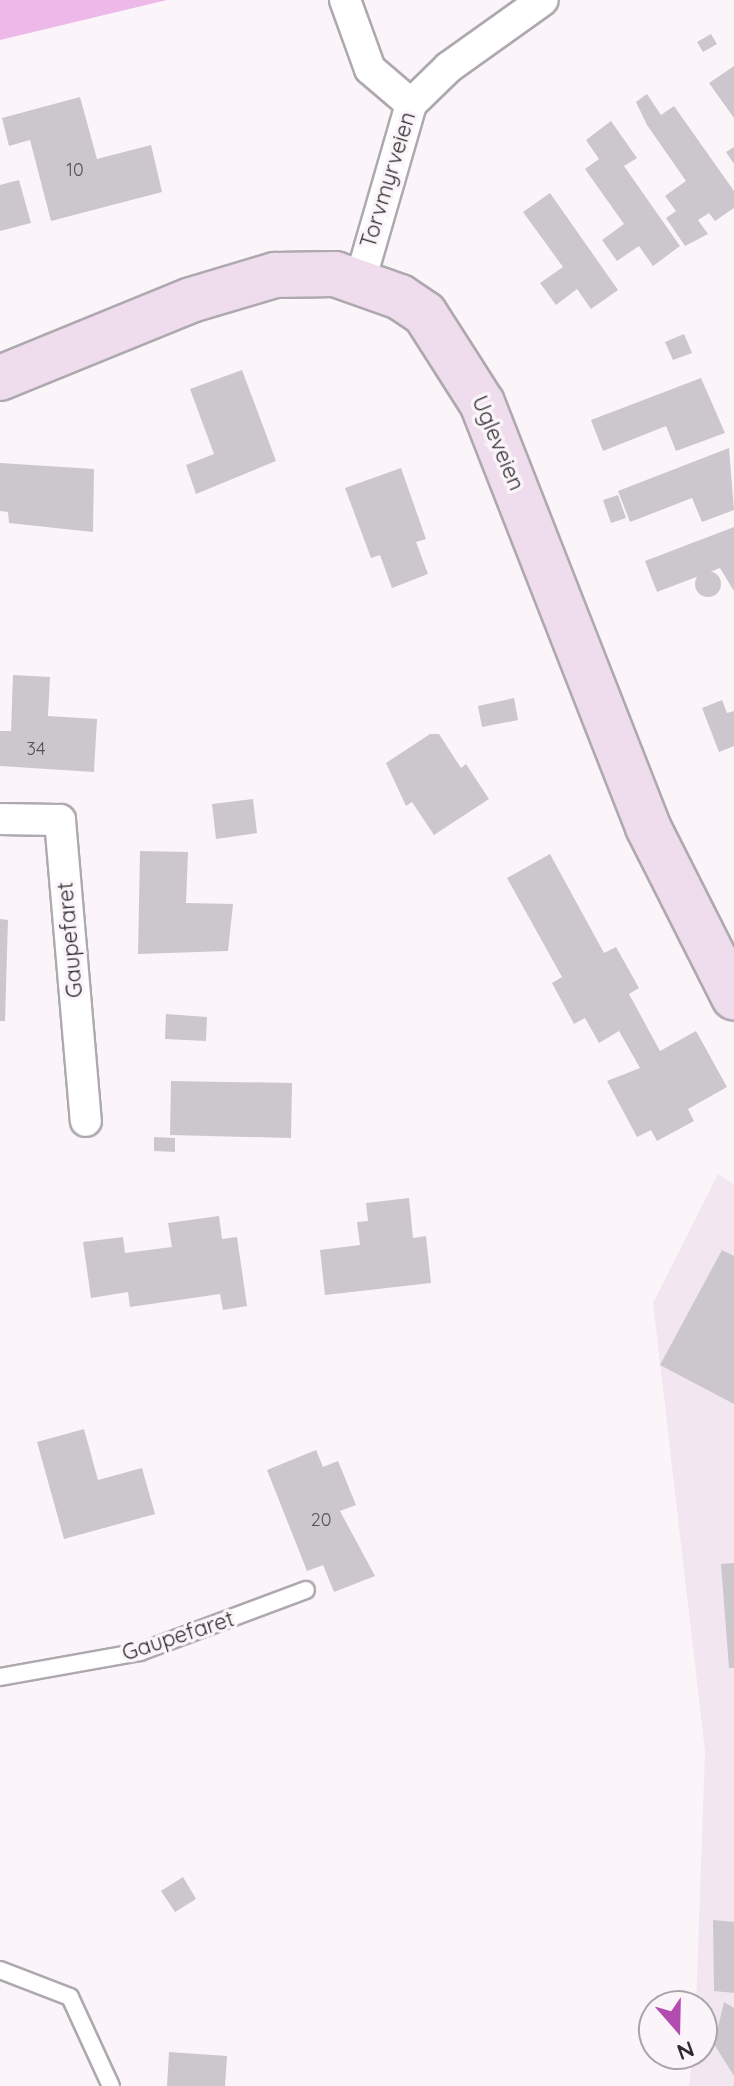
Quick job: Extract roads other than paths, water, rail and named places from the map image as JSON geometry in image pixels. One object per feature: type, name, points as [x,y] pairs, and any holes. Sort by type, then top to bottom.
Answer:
[{"type":"street","points":[[345,0],[370,69],[411,104]]},
{"type":"street","name":"Torvmyrveien","points":[[360,281],[411,104],[449,67],[543,0]]},
{"type":"street","name":"Ugleveien","points":[[0,378],[237,285],[306,272],[360,281],[425,314],[465,367],[648,827],[734,997]]},
{"type":"street","name":"Gaupefaret","points":[[0,819],[60,820],[86,1121]]},
{"type":"lane","name":"Gaupefaret","points":[[0,1677],[140,1652],[306,1590]]},
{"type":"lane","points":[[0,1970],[70,1997],[111,2086]]}]
